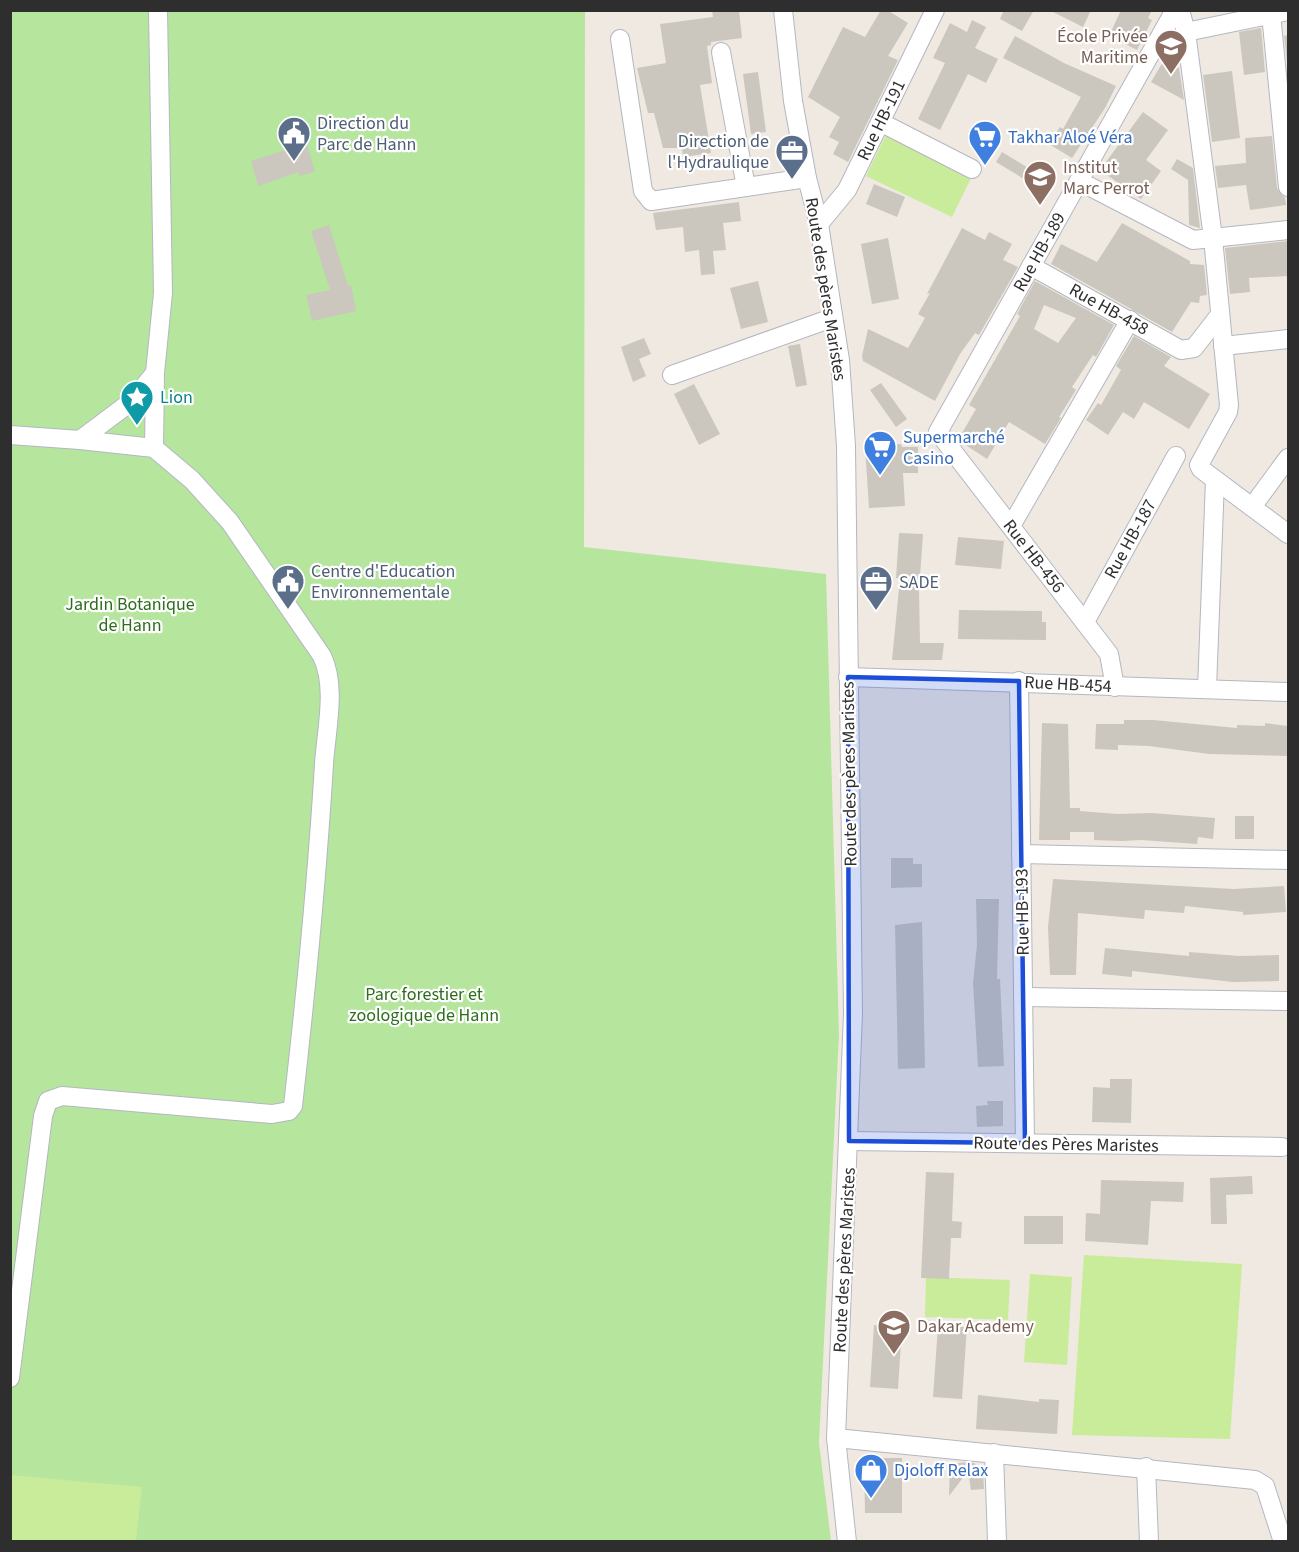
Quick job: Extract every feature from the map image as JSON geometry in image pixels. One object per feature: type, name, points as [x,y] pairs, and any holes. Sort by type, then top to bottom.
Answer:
[{"type":"street","points":[[154,448],[155,374],[163,292],[158,10]]},
{"type":"street","name":"Route des pères Maristes","points":[[783,10],[793,101],[807,178],[819,224],[840,360],[846,446],[853,1013],[836,1438],[847,1542]]},
{"type":"street","name":"Rue HB-191","points":[[819,224],[847,190],[935,10]]},
{"type":"street","name":"Rue HB-189","points":[[939,432],[1175,10]]},
{"type":"street","points":[[1180,10],[1186,32],[1213,238],[1218,317],[1223,346],[1228,412],[1199,460],[1201,469],[1288,534]]},
{"type":"street","points":[[1186,32],[1280,13],[1288,187]]},
{"type":"street","points":[[620,39],[646,197],[651,201],[807,178]]},
{"type":"street","points":[[721,52],[746,187]]},
{"type":"street","points":[[880,122],[972,168]]},
{"type":"street","points":[[1079,181],[1193,240],[1288,230]]},
{"type":"street","name":"Rue HB-458","points":[[1031,266],[1180,350],[1194,348],[1218,317]]},
{"type":"street","points":[[672,375],[832,318]]},
{"type":"street","points":[[1011,526],[1130,321]]},
{"type":"street","points":[[1223,346],[1288,339]]},
{"type":"street","points":[[80,440],[132,401],[155,374]]},
{"type":"street","name":"Rue HB-456","points":[[939,432],[1109,654],[1115,687]]},
{"type":"street","points":[[10,435],[154,448],[192,480],[230,522],[327,667],[329,690],[309,967],[293,1106],[289,1111],[272,1114],[62,1096],[48,1101],[43,1116],[10,1378]]},
{"type":"street","name":"Rue HB-187","points":[[1085,622],[1176,456]]},
{"type":"street","points":[[1251,507],[1288,458]]},
{"type":"street","points":[[1207,689],[1215,480]]},
{"type":"street","name":"Rue HB-454","points":[[848,677],[1019,681],[1115,687],[1288,692]]},
{"type":"street","name":"Rue HB-193","points":[[1019,681],[1025,1143]]},
{"type":"street","points":[[1022,854],[1288,860]]},
{"type":"street","points":[[1023,997],[1288,1001]]},
{"type":"street","name":"Route des Pères Maristes","points":[[849,1141],[1282,1147]]},
{"type":"street","points":[[836,1438],[1146,1467],[1255,1480],[1265,1486],[1271,1498],[1283,1542]]},
{"type":"street","points":[[994,1453],[997,1542]]},
{"type":"street","points":[[1146,1467],[1149,1542]]},
{"type":"highlighted area","points":[[848,677],[1019,681],[1025,1143],[849,1141]]},
{"type":"green space","name":"Parc forestier et zoologique de Hann","points":[[11,11],[585,11],[584,547],[826,574],[839,1035],[819,1443],[831,1541],[11,1541]]},
{"type":"green space","points":[[887,133],[973,174],[952,217],[866,176]]},
{"type":"green space","points":[[1084,1255],[1242,1264],[1230,1439],[1072,1435]]},
{"type":"green space","points":[[1030,1274],[1072,1277],[1067,1365],[1024,1362]]},
{"type":"green space","points":[[926,1277],[1010,1280],[1008,1320],[925,1317]]},
{"type":"green space","points":[[10,1475],[142,1487],[136,1541],[11,1541]]},
{"type":"building","points":[[712,10],[739,10],[742,38],[711,42],[711,45],[707,46],[712,83],[700,85],[711,153],[683,157],[682,148],[663,148],[654,113],[648,113],[637,68],[666,63],[660,24],[713,17]]},
{"type":"building","points":[[881,10],[887,10],[908,23],[888,56],[898,60],[848,162],[833,154],[839,142],[829,137],[840,117],[808,97],[843,27],[865,37]]},
{"type":"building","points":[[1004,10],[1034,10],[1022,31],[1000,19]]},
{"type":"building","points":[[1049,10],[1091,10],[1083,27]]},
{"type":"building","points":[[1121,10],[1152,10],[1148,18],[1152,20],[1137,50],[1109,36]]},
{"type":"building","points":[[972,20],[986,27],[975,48],[998,59],[986,83],[968,74],[940,130],[918,119],[945,63],[933,58],[950,23],[967,32]]},
{"type":"building","points":[[1261,28],[1265,72],[1244,75],[1239,32]]},
{"type":"building","points":[[1288,35],[1288,70],[1284,36]]},
{"type":"building","points":[[1015,36],[1064,63],[1116,86],[1105,108],[1072,158],[1049,144],[1060,127],[1063,129],[1081,97],[1003,58]]},
{"type":"building","points":[[1176,40],[1178,58],[1174,65],[1179,68],[1184,100],[1151,82]]},
{"type":"building","points":[[1232,71],[1240,138],[1212,142],[1203,75]]},
{"type":"building","points":[[758,72],[766,132],[751,134],[743,74]]},
{"type":"building","points":[[1143,112],[1168,130],[1146,160],[1161,171],[1141,199],[1100,170]]},
{"type":"building","points":[[1272,136],[1277,188],[1285,198],[1286,205],[1250,210],[1246,185],[1218,188],[1215,166],[1246,163],[1245,138]]},
{"type":"building","points":[[305,137],[315,172],[299,176],[299,172],[258,186],[251,161],[292,148],[290,141]]},
{"type":"building","points":[[1002,152],[1053,183],[1047,193],[996,162]]},
{"type":"building","points":[[1177,159],[1193,168],[1200,228],[1189,225],[1188,180],[1171,169]]},
{"type":"building","points":[[874,184],[905,197],[897,217],[866,204]]},
{"type":"building","points":[[739,202],[741,221],[723,223],[726,250],[713,251],[715,274],[701,275],[699,250],[685,252],[683,227],[656,230],[653,213]]},
{"type":"building","points":[[1122,223],[1190,261],[1190,264],[1204,265],[1207,295],[1200,296],[1199,303],[1191,302],[1172,332],[1051,264],[1061,244],[1097,262]]},
{"type":"building","points":[[329,225],[348,286],[351,285],[356,311],[312,321],[306,295],[330,290],[311,231]]},
{"type":"building","points":[[962,228],[985,240],[989,232],[1012,244],[1003,260],[1018,267],[979,335],[975,333],[960,354],[935,401],[863,361],[862,356],[868,329],[908,348],[925,318],[918,314],[930,293],[927,294]]},
{"type":"building","points":[[888,238],[899,299],[872,304],[861,244]]},
{"type":"building","points":[[1288,241],[1288,276],[1249,278],[1250,292],[1230,294],[1225,248]]},
{"type":"building","points":[[758,281],[768,322],[741,329],[730,288]]},
{"type":"building","points":[[1035,281],[1114,325],[1096,357],[1093,355],[1072,387],[1076,390],[1045,444],[1009,422],[987,459],[958,440],[976,409],[969,405],[1020,316],[1017,314]],"holes":[[[1044,305],[1076,318],[1058,343],[1034,329]]]},
{"type":"building","points":[[1134,336],[1171,357],[1164,366],[1210,394],[1189,429],[1144,402],[1134,419],[1123,412],[1108,435],[1086,420],[1098,403],[1101,405],[1121,370],[1116,366]]},
{"type":"building","points":[[644,338],[651,354],[639,359],[646,376],[633,382],[621,347]]},
{"type":"building","points":[[800,344],[807,385],[796,387],[788,346]]},
{"type":"building","points":[[881,383],[907,419],[896,427],[870,390]]},
{"type":"building","points":[[694,384],[720,434],[699,445],[674,394]]},
{"type":"building","points":[[901,444],[902,447],[918,447],[918,473],[903,473],[905,506],[869,508],[865,446]]},
{"type":"building","points":[[899,533],[923,534],[919,591],[920,643],[944,643],[942,660],[892,660],[900,578],[896,578]]},
{"type":"building","points":[[958,537],[1004,541],[1001,569],[955,565]]},
{"type":"building","points":[[959,610],[1042,611],[1042,622],[1046,622],[1046,640],[958,639]]},
{"type":"building","points":[[1124,720],[1153,720],[1237,728],[1237,725],[1265,726],[1265,723],[1288,726],[1288,756],[1209,754],[1149,746],[1118,745],[1118,750],[1095,749],[1096,724],[1124,724]]},
{"type":"building","points":[[1042,723],[1068,724],[1070,808],[1117,814],[1152,813],[1215,818],[1213,839],[1198,837],[1197,844],[1141,840],[1094,840],[1094,832],[1070,832],[1070,840],[1039,840]]},
{"type":"building","points":[[1235,816],[1254,816],[1254,839],[1235,839]]},
{"type":"building","points":[[891,858],[913,858],[913,864],[922,864],[922,887],[891,888]]},
{"type":"building","points":[[1053,879],[1234,889],[1284,886],[1286,912],[1243,915],[1243,912],[1185,906],[1184,913],[1145,910],[1144,919],[1078,913],[1076,975],[1050,975],[1048,927]]},
{"type":"building","points":[[976,899],[999,899],[997,979],[1000,979],[1004,1066],[978,1067],[973,983],[977,945]]},
{"type":"building","points":[[922,922],[925,1068],[898,1069],[895,925]]},
{"type":"building","points":[[1105,948],[1189,956],[1189,952],[1239,956],[1279,955],[1279,981],[1233,982],[1132,971],[1132,977],[1102,974]]},
{"type":"building","points":[[1110,1079],[1132,1079],[1131,1123],[1092,1122],[1093,1087],[1110,1088]]},
{"type":"building","points":[[987,1101],[1003,1101],[1003,1126],[977,1127],[976,1106],[988,1105]]},
{"type":"building","points":[[926,1172],[954,1173],[952,1221],[962,1222],[961,1238],[951,1238],[949,1279],[921,1278]]},
{"type":"building","points":[[1252,1176],[1253,1194],[1226,1195],[1227,1224],[1211,1224],[1210,1178]]},
{"type":"building","points":[[1101,1180],[1184,1182],[1183,1202],[1151,1201],[1148,1245],[1085,1241],[1086,1213],[1100,1214]]},
{"type":"building","points":[[1024,1216],[1063,1216],[1063,1244],[1024,1244]]},
{"type":"building","points":[[874,1325],[902,1327],[898,1389],[870,1387]]},
{"type":"building","points":[[938,1326],[967,1327],[962,1399],[933,1397]]},
{"type":"building","points":[[978,1395],[1039,1402],[1039,1399],[1059,1400],[1057,1434],[976,1429]]},
{"type":"building","points":[[864,1458],[902,1458],[902,1513],[865,1513]]},
{"type":"building","points":[[974,1463],[983,1470],[984,1489],[971,1490],[968,1471],[949,1496],[950,1464]]},
{"type":"place","name":"École Privée Maritime","points":[[1171,75]]},
{"type":"place","name":"Direction du Parc de Hann","points":[[294,162]]},
{"type":"place","name":"Takhar Aloé Véra","points":[[985,166]]},
{"type":"place","name":"Direction de l'Hydraulique","points":[[792,180]]},
{"type":"place","name":"Institut Marc Perrot","points":[[1040,206]]},
{"type":"place","name":"Lion","points":[[137,426]]},
{"type":"place","name":"Supermarché Casino","points":[[880,476]]},
{"type":"place","name":"Centre d'Education Environnementale","points":[[288,610]]},
{"type":"place","name":"SADE","points":[[876,611]]},
{"type":"place","name":"Dakar Academy","points":[[894,1355]]},
{"type":"place","name":"Djoloff Relax","points":[[871,1499]]},
{"type":"park label","name":"Jardin Botanique de Hann","points":[[130,614]]}]
